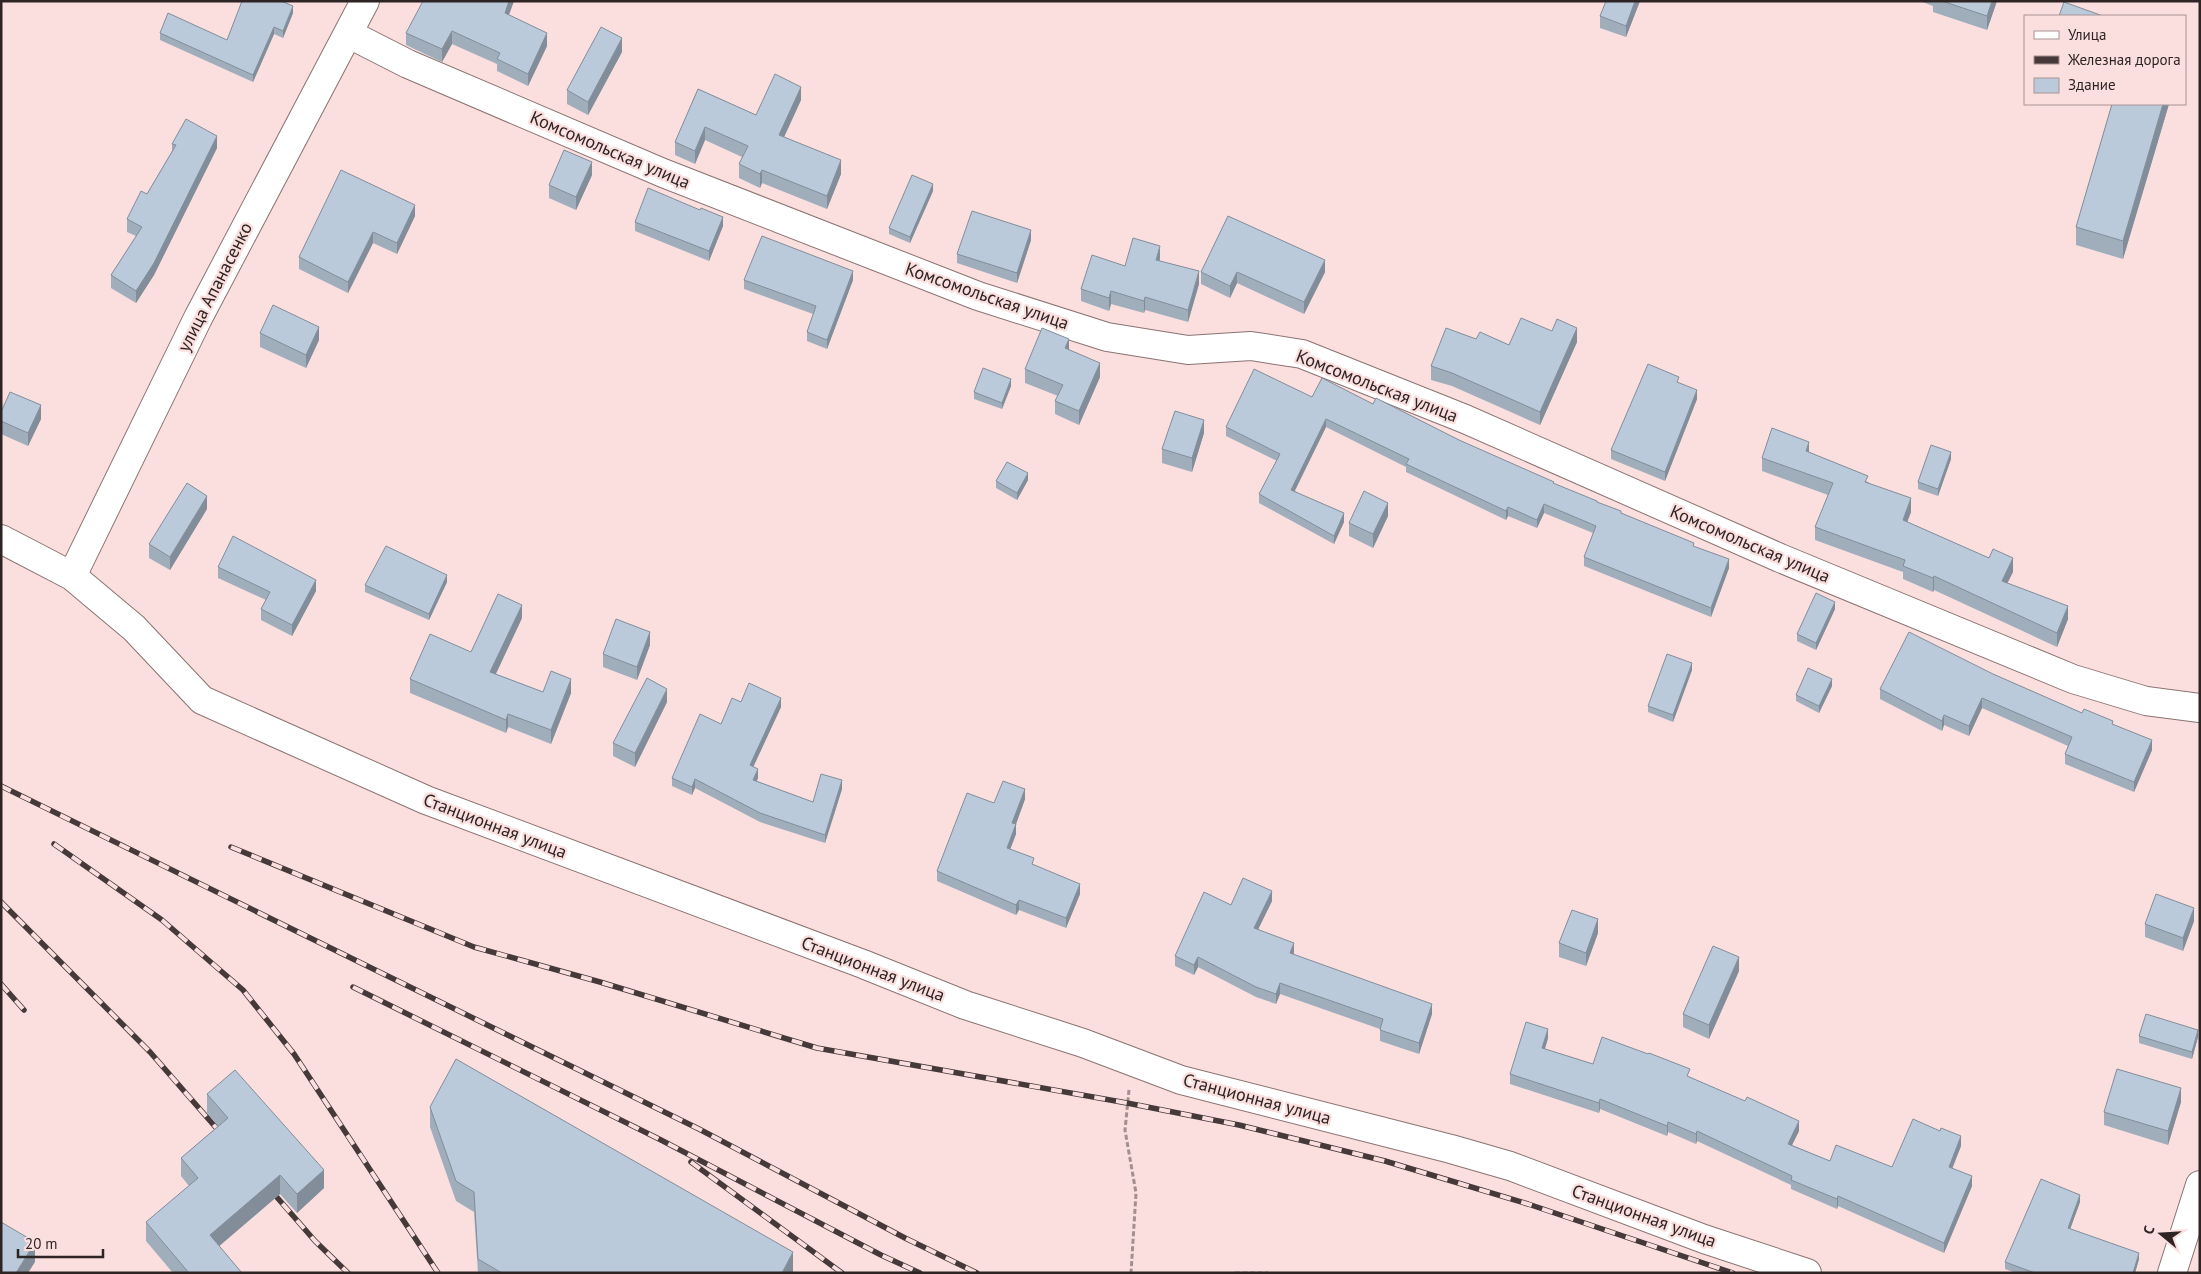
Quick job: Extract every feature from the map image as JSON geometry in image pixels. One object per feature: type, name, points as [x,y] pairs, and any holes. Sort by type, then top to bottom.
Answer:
[{"type":"street","name":"улица Апанасенко","points":[[72,576],[198,318],[365,1]]},
{"type":"street","name":"Комсомольская улица","points":[[349,34],[408,64],[663,173],[978,296],[1107,337],[1188,350],[1251,346],[1302,354],[1465,419],[1780,558],[2073,679],[2146,701],[2200,708]]},
{"type":"street","name":"Станционная улица","points":[[1,539],[72,576],[134,628],[202,700],[426,800],[863,964],[965,1005],[1135,1062],[1181,1080],[1451,1148],[1510,1166],[1704,1239],[1807,1273]]},
{"type":"street","points":[[2172,1273],[2200,1185]]},
{"type":"path","points":[[1131,1273],[1136,1193],[1125,1130],[1127,1103],[1135,1062]]},
{"type":"path","points":[[1235,1273],[1268,1273]]},
{"type":"building","points":[[242,1],[281,1],[293,6],[283,31],[274,27],[253,75],[160,33],[168,13],[227,40]]},
{"type":"building","points":[[423,1],[509,1],[505,13],[547,33],[528,74],[497,59],[500,53],[452,31],[442,49],[406,33]]},
{"type":"building","points":[[1606,1],[1635,1],[1626,26],[1600,16]]},
{"type":"building","points":[[1942,1],[1992,1],[1987,16]]},
{"type":"building","points":[[2064,2],[2100,15],[2059,15]]},
{"type":"building","points":[[601,27],[622,38],[588,102],[567,90]]},
{"type":"building","points":[[775,74],[801,87],[779,135],[841,160],[827,196],[762,170],[760,174],[739,164],[748,146],[705,127],[695,151],[675,142],[698,89],[756,115]]},
{"type":"building","points":[[2112,105],[2163,105],[2123,241],[2076,227]]},
{"type":"building","points":[[186,119],[217,136],[154,263],[136,291],[111,275],[142,227],[127,219],[141,191],[147,194],[176,145],[172,144]]},
{"type":"building","points":[[564,150],[592,162],[576,197],[549,185]]},
{"type":"building","points":[[341,170],[415,205],[397,243],[373,232],[348,282],[299,257]]},
{"type":"building","points":[[912,175],[933,184],[910,237],[889,228]]},
{"type":"building","points":[[648,188],[700,210],[701,208],[723,217],[709,251],[635,222]]},
{"type":"building","points":[[972,211],[1031,230],[1017,273],[957,254]]},
{"type":"building","points":[[1228,216],[1325,260],[1304,302],[1237,272],[1230,286],[1201,272]]},
{"type":"building","points":[[762,236],[853,271],[827,340],[807,332],[816,306],[744,280]]},
{"type":"building","points":[[1133,238],[1160,246],[1156,260],[1199,271],[1188,310],[1145,297],[1144,301],[1111,291],[1109,298],[1081,289],[1092,255],[1125,266]]},
{"type":"building","points":[[273,305],[319,327],[306,355],[260,333]]},
{"type":"building","points":[[1521,318],[1552,331],[1557,319],[1577,328],[1540,412],[1452,373],[1431,366],[1446,328],[1476,339],[1480,332],[1509,345]]},
{"type":"building","points":[[1042,328],[1069,339],[1065,348],[1100,363],[1079,411],[1055,401],[1063,385],[1025,369]]},
{"type":"building","points":[[1648,364],[1679,377],[1677,382],[1697,390],[1665,472],[1611,450]]},
{"type":"building","points":[[983,368],[1011,379],[1002,403],[974,392]]},
{"type":"building","points":[[1254,369],[1312,397],[1322,378],[1373,404],[1376,398],[1459,440],[1553,483],[1694,543],[1693,546],[1729,559],[1711,608],[1584,557],[1596,526],[1544,504],[1537,520],[1508,507],[1506,511],[1406,464],[1409,459],[1326,419],[1291,490],[1344,513],[1334,536],[1259,494],[1280,454],[1226,427]]},
{"type":"building","points":[[10,392],[41,405],[28,433],[1,421],[1,412]]},
{"type":"building","points":[[1175,411],[1204,420],[1192,458],[1162,449]]},
{"type":"building","points":[[1772,428],[1809,442],[1806,451],[1868,476],[1865,482],[1911,498],[1903,520],[1989,558],[1993,549],[2013,558],[2002,581],[2068,606],[2057,633],[1934,576],[1933,578],[1903,566],[1905,560],[1815,527],[1833,483],[1762,458]]},
{"type":"building","points":[[1931,445],[1951,452],[1938,489],[1918,482]]},
{"type":"building","points":[[1007,462],[1028,473],[1017,493],[996,481]]},
{"type":"building","points":[[187,483],[207,496],[170,557],[149,544]]},
{"type":"building","points":[[1364,491],[1388,503],[1373,534],[1349,523]]},
{"type":"building","points":[[233,536],[316,580],[292,625],[261,609],[270,592],[218,567]]},
{"type":"building","points":[[386,546],[447,575],[429,614],[365,585]]},
{"type":"building","points":[[1816,593],[1835,602],[1816,643],[1797,634]]},
{"type":"building","points":[[498,594],[522,605],[490,672],[543,692],[551,671],[571,679],[551,730],[508,714],[506,720],[410,679],[430,634],[471,652]]},
{"type":"building","points":[[616,619],[650,632],[637,667],[603,654]]},
{"type":"building","points":[[1909,632],[1993,674],[2082,713],[2084,709],[2113,721],[2112,724],[2152,740],[2134,782],[2065,754],[2072,737],[1982,698],[1969,726],[1944,715],[1942,721],[1880,689]]},
{"type":"building","points":[[1667,654],[1692,663],[1673,715],[1648,706]]},
{"type":"building","points":[[1808,668],[1832,679],[1819,706],[1796,695]]},
{"type":"building","points":[[647,678],[667,689],[635,753],[613,743]]},
{"type":"building","points":[[749,683],[781,698],[750,765],[758,769],[753,780],[813,802],[821,774],[842,780],[825,835],[760,813],[695,779],[692,787],[672,778],[700,714],[721,724],[732,698],[741,702]]},
{"type":"building","points":[[1003,781],[1025,789],[1012,823],[1016,824],[1007,848],[1034,858],[1032,864],[1080,884],[1066,918],[1019,900],[1016,905],[937,871],[967,793],[994,803]]},
{"type":"building","points":[[1243,878],[1272,891],[1254,928],[1294,943],[1290,953],[1432,1004],[1419,1043],[1380,1030],[1383,1019],[1280,983],[1276,994],[1256,987],[1198,957],[1194,965],[1175,956],[1204,892],[1231,905]]},
{"type":"building","points":[[2156,894],[2194,908],[2183,938],[2145,924]]},
{"type":"building","points":[[1572,910],[1598,919],[1586,953],[1559,943]]},
{"type":"building","points":[[1713,946],[1739,957],[1709,1025],[1683,1014]]},
{"type":"building","points":[[2146,1014],[2198,1030],[2192,1052],[2139,1036]]},
{"type":"building","points":[[1526,1022],[1548,1029],[1542,1048],[1593,1064],[1602,1037],[1690,1069],[1687,1076],[1745,1101],[1747,1097],[1799,1121],[1788,1144],[1830,1161],[1836,1145],[1892,1167],[1913,1119],[1940,1131],[1941,1128],[1961,1136],[1949,1167],[1972,1176],[1944,1243],[1838,1196],[1837,1199],[1791,1180],[1792,1176],[1697,1131],[1696,1134],[1668,1122],[1667,1126],[1600,1099],[1599,1103],[1510,1074]]},
{"type":"building","points":[[456,1059],[793,1252],[782,1273],[502,1273],[478,1259],[474,1192],[456,1181],[430,1107]]},
{"type":"building","points":[[2117,1069],[2181,1088],[2168,1131],[2104,1112]]},
{"type":"building","points":[[235,1070],[324,1170],[297,1194],[280,1175],[210,1235],[242,1273],[189,1273],[146,1222],[198,1178],[181,1158],[228,1118],[207,1094]]},
{"type":"building","points":[[2041,1179],[2080,1195],[2068,1228],[2139,1253],[2133,1273],[2035,1273],[2005,1262]]},
{"type":"building","points":[[1,1222],[35,1242],[16,1273],[1,1273]]},
{"type":"railway","points":[[1,786],[699,1129],[905,1238],[977,1273]]},
{"type":"railway","points":[[54,844],[162,920],[243,990],[294,1054],[438,1273]]},
{"type":"railway","points":[[231,847],[474,947],[600,982],[817,1048],[1127,1103],[1239,1125],[1385,1161],[1528,1204],[1733,1273]]},
{"type":"railway","points":[[1,902],[150,1052],[225,1138]]},
{"type":"railway","points":[[1,984],[24,1010]]},
{"type":"railway","points":[[353,987],[661,1140],[881,1255],[920,1273]]},
{"type":"railway","points":[[691,1162],[842,1273]]},
{"type":"railway","points":[[268,1187],[315,1241],[348,1273]]}]
